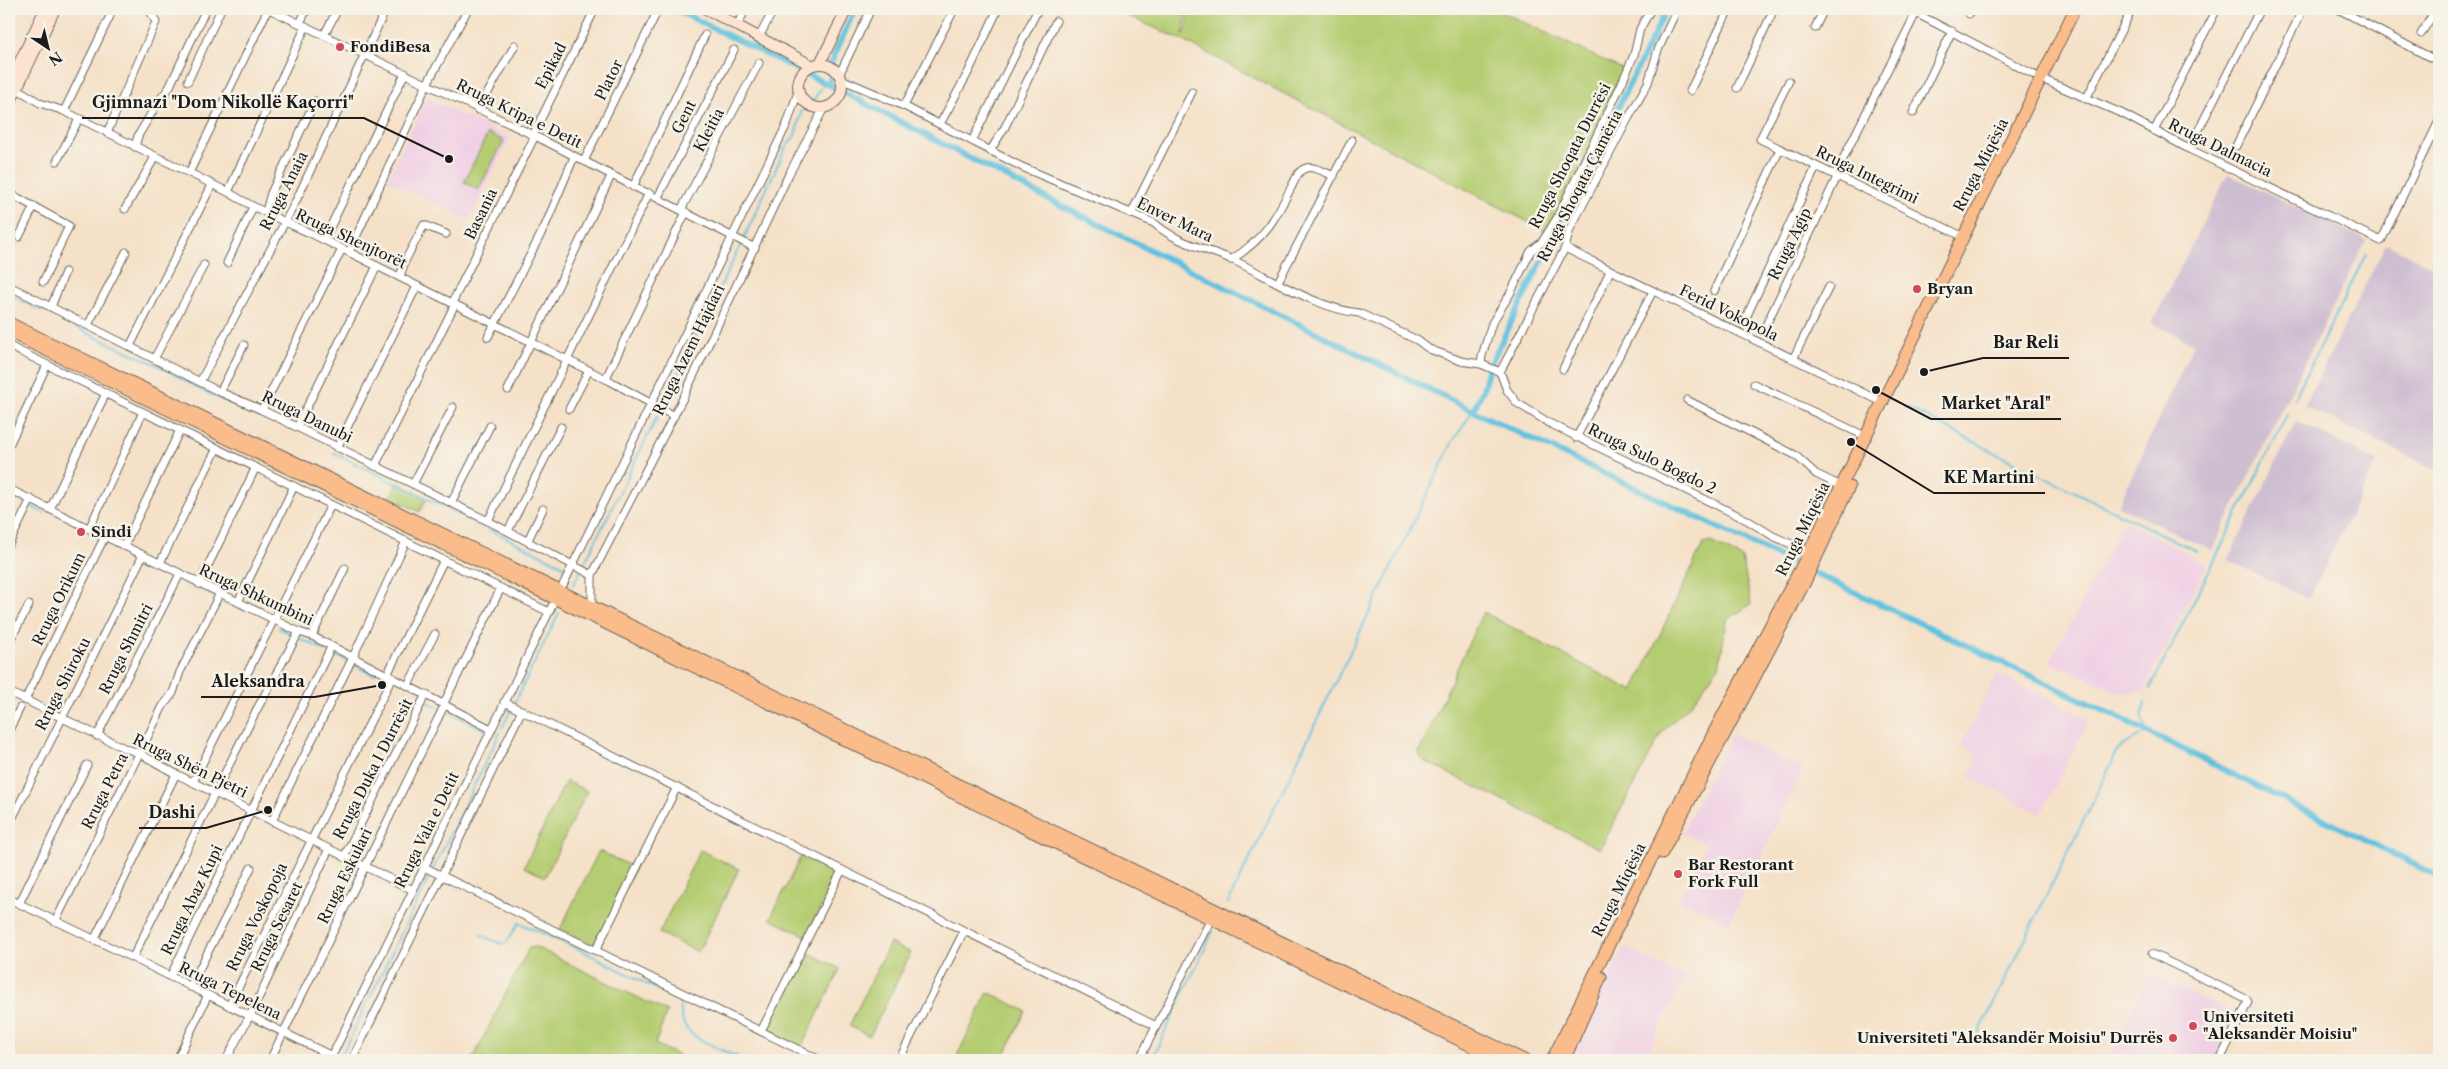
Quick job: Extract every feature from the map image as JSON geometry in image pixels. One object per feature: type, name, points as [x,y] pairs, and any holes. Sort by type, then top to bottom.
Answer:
[{"type":"main road","name":"Rruga Miqësia","points":[[1810,556],[1912,355],[2045,80],[2075,9]]},
{"type":"main road","name":"Rruga Miqësia","points":[[1564,1060],[1641,894],[1802,575],[1841,486],[1962,236],[2082,9]]},
{"type":"main road","points":[[9,323],[1524,1060]]},
{"type":"main road","points":[[9,332],[1500,1060]]},
{"type":"main road","name":"Rruga Miqësia","points":[[1552,1060],[1715,730],[1802,575]]},
{"type":"street","points":[[9,105],[13,86],[45,9]]},
{"type":"street","points":[[13,86],[56,9]]},
{"type":"street","points":[[107,133],[156,22],[150,9]]},
{"type":"street","points":[[135,146],[138,136],[169,88],[206,9]]},
{"type":"street","points":[[188,81],[221,9]]},
{"type":"street","points":[[189,173],[272,9]]},
{"type":"street","name":"Rruga Kripa e Detit","points":[[272,9],[534,136],[633,187],[658,197],[755,248]]},
{"type":"street","points":[[228,192],[303,25],[308,9]]},
{"type":"street","points":[[324,35],[338,9]]},
{"type":"street","name":"Rruga Anaia","points":[[200,382],[283,222],[295,203],[386,9]]},
{"type":"street","points":[[262,410],[345,250],[427,84],[468,9]]},
{"type":"street","name":"Epikad","points":[[534,136],[595,9]]},
{"type":"street","points":[[706,9],[815,64],[829,65],[840,77],[870,9]]},
{"type":"street","points":[[737,25],[746,9]]},
{"type":"street","points":[[759,37],[774,9]]},
{"type":"street","name":"Rruga Azem Hajdari","points":[[563,585],[575,565],[655,404],[735,238],[787,124],[798,92],[798,79],[803,70],[815,64],[847,9]]},
{"type":"street","points":[[940,124],[969,72],[998,9]]},
{"type":"street","points":[[972,141],[1038,9]]},
{"type":"street","name":"Rruga Shoqata Durrësi","points":[[1484,366],[1482,356],[1492,323],[1510,294],[1531,251],[1542,242],[1557,218],[1621,85],[1634,55],[1640,29],[1651,9]]},
{"type":"street","name":"Rruga Shoqata Çamëria","points":[[1500,372],[1564,248],[1570,229],[1648,83],[1658,50],[1677,9]]},
{"type":"street","points":[[1690,91],[1729,9]]},
{"type":"street","points":[[1737,88],[1774,9]]},
{"type":"street","points":[[1815,28],[1824,9]]},
{"type":"street","name":"Rruga Dalmacia","points":[[1908,9],[2045,80],[2123,114],[2190,149],[2381,241],[2439,121]]},
{"type":"street","points":[[2086,99],[2132,9]]},
{"type":"street","points":[[2154,131],[2216,9]]},
{"type":"street","points":[[2190,149],[2260,9]]},
{"type":"street","points":[[2236,146],[2303,9]]},
{"type":"street","points":[[2338,9],[2439,62]]},
{"type":"street","points":[[2421,34],[2436,9]]},
{"type":"street","name":"Plator","points":[[584,161],[658,10]]},
{"type":"street","points":[[904,106],[954,12]]},
{"type":"street","name":"Rruga Agip","points":[[1767,323],[1916,13]]},
{"type":"street","points":[[64,111],[110,16]]},
{"type":"street","points":[[990,151],[1005,127],[1056,21]]},
{"type":"street","points":[[1913,113],[1952,31]]},
{"type":"street","points":[[633,187],[705,35]]},
{"type":"street","points":[[478,110],[515,45]]},
{"type":"street","name":"Gent","points":[[658,197],[734,50]]},
{"type":"street","name":"Kleitia","points":[[606,378],[684,211],[759,63]]},
{"type":"street","points":[[324,240],[405,73]]},
{"type":"street","name":"Rruga Azem Hajdari","points":[[592,607],[589,573],[674,416],[824,108],[833,104],[839,97],[842,88],[840,77]]},
{"type":"street","name":"Enver Mara","points":[[840,77],[904,106],[990,151],[1057,183],[1154,223],[1180,241],[1232,260],[1305,296],[1349,312],[1360,313],[1417,340],[1429,349],[1461,361],[1500,372]]},
{"type":"street","name":"Rruga Integrimi","points":[[1788,80],[1760,139],[1962,236]]},
{"type":"street","name":"Rruga Shenjtorët","points":[[13,86],[36,101],[64,111],[228,192],[253,207],[266,211],[283,222],[345,250],[606,378],[674,416]]},
{"type":"street","points":[[798,92],[803,101],[810,106],[824,108]]},
{"type":"street","points":[[1131,214],[1192,92]]},
{"type":"street","points":[[266,211],[271,193],[316,101]]},
{"type":"street","points":[[57,161],[79,119]]},
{"type":"street","name":"Basania","points":[[375,466],[534,136]]},
{"type":"street","points":[[1278,282],[1352,140]]},
{"type":"street","points":[[1714,291],[1780,149]]},
{"type":"street","points":[[125,209],[156,157]]},
{"type":"street","points":[[488,337],[545,226],[574,157]]},
{"type":"street","points":[[1232,260],[1257,242],[1272,225],[1298,174],[1303,168],[1310,166],[1334,176]]},
{"type":"street","points":[[1743,324],[1816,167]]},
{"type":"street","points":[[508,390],[611,176]]},
{"type":"street","points":[[130,346],[212,185]]},
{"type":"street","points":[[9,193],[67,222],[69,229],[42,282]]},
{"type":"street","points":[[488,521],[569,360],[649,194]]},
{"type":"street","points":[[19,237],[34,206]]},
{"type":"street","points":[[226,263],[253,207]]},
{"type":"street","points":[[400,277],[405,261],[424,225],[446,234]]},
{"type":"street","name":"Ferid Vokopola","points":[[1564,248],[1882,402]]},
{"type":"street","points":[[88,325],[126,252]]},
{"type":"street","points":[[154,359],[204,265]]},
{"type":"street","points":[[297,427],[377,266]]},
{"type":"street","points":[[1563,369],[1610,270]]},
{"type":"street","points":[[51,307],[65,272]]},
{"type":"street","name":"Rruga Danubi","points":[[9,286],[220,392],[262,410],[528,540],[589,573]]},
{"type":"street","points":[[337,448],[417,286]]},
{"type":"street","points":[[1793,359],[1829,287]]},
{"type":"street","points":[[1576,438],[1652,291]]},
{"type":"street","points":[[220,392],[244,345]]},
{"type":"street","points":[[9,347],[501,588],[444,704]]},
{"type":"street","points":[[9,445],[47,365]]},
{"type":"street","points":[[569,409],[589,370]]},
{"type":"street","name":"Rruga Sulo Bogdo 2","points":[[1500,372],[1507,390],[1517,403],[1576,438],[1810,556]]},
{"type":"street","points":[[1754,384],[1865,436]]},
{"type":"street","points":[[50,509],[106,393]]},
{"type":"street","points":[[1687,400],[1795,455],[1816,474],[1841,486]]},
{"type":"street","points":[[413,484],[453,407]]},
{"type":"street","points":[[89,529],[143,412]]},
{"type":"street","points":[[451,503],[490,426]]},
{"type":"street","points":[[508,531],[561,427]]},
{"type":"street","points":[[124,546],[180,430]]},
{"type":"street","points":[[160,563],[217,448]]},
{"type":"street","points":[[199,584],[255,469]]},
{"type":"street","points":[[238,602],[294,486]]},
{"type":"street","name":"Rruga Shkumbini","points":[[9,489],[199,584],[298,632],[312,636],[491,729]]},
{"type":"street","points":[[9,544],[31,499]]},
{"type":"street","points":[[193,782],[331,505]]},
{"type":"street","points":[[528,540],[543,509]]},
{"type":"street","name":"Rruga Orikum","points":[[24,700],[105,536]]},
{"type":"street","points":[[272,820],[353,657],[406,542]]},
{"type":"street","name":"Rruga Shiroku","points":[[9,825],[143,555]]},
{"type":"street","points":[[390,676],[444,560]]},
{"type":"street","points":[[312,636],[345,568]]},
{"type":"street","name":"Rruga Shmitri","points":[[97,736],[180,574]]},
{"type":"street","name":"Rruga Vala e Detit","points":[[331,1058],[426,868],[491,729],[506,703],[551,609],[501,588]]},
{"type":"street","name":"Rruga Petra","points":[[55,922],[163,706],[173,693],[180,672],[220,594]]},
{"type":"street","points":[[9,642],[29,605]]},
{"type":"street","points":[[133,956],[298,632]]},
{"type":"street","points":[[408,685],[435,634]]},
{"type":"street","name":"Rruga Abaz Kupi","points":[[170,977],[331,647]]},
{"type":"street","name":"Rruga Voskopoja","points":[[228,1006],[390,676]]},
{"type":"street","name":"Rruga Shën Pjetri","points":[[9,692],[59,723],[140,753],[176,774],[414,890]]},
{"type":"street","name":"Rruga Duka I Durrësit","points":[[344,856],[426,694]]},
{"type":"street","points":[[506,703],[1156,1026]]},
{"type":"street","name":"Rruga Eskulari","points":[[270,1060],[444,704]]},
{"type":"street","points":[[9,730],[20,708]]},
{"type":"street","points":[[352,1060],[521,709]]},
{"type":"street","points":[[18,904],[87,765]]},
{"type":"street","points":[[94,940],[176,774]]},
{"type":"street","points":[[596,950],[677,787]]},
{"type":"street","name":"Rruga Sesaret","points":[[226,1060],[329,849]]},
{"type":"street","points":[[190,987],[251,868]]},
{"type":"street","points":[[426,868],[820,1060]]},
{"type":"street","points":[[761,1031],[842,870]]},
{"type":"street","name":"Rruga Tepelena","points":[[9,899],[94,940],[133,956],[170,977],[331,1058]]},
{"type":"street","points":[[1139,1060],[1211,919]]},
{"type":"street","points":[[899,1060],[964,931]]},
{"type":"street","points":[[2152,954],[2246,999],[2248,1002],[2220,1060]]},
{"type":"street","points":[[177,1060],[208,995]]},
{"type":"shaded area","points":[[427,98],[510,138],[469,220],[387,180]]},
{"type":"shaded area","points":[[2228,174],[2366,240],[2212,550],[2118,506],[2194,344],[2152,323]]},
{"type":"shaded area","points":[[2386,244],[2439,270],[2439,471],[2304,406]]},
{"type":"shaded area","points":[[2296,421],[2377,461],[2309,599],[2228,560]]},
{"type":"shaded area","points":[[2124,521],[2207,564],[2144,691],[2121,693],[2050,662]]},
{"type":"shaded area","points":[[1997,674],[2090,719],[2041,814],[1968,777],[1978,755],[1961,745]]},
{"type":"shaded area","points":[[1732,734],[1803,769],[1729,923],[1678,900],[1707,844],[1682,833]]},
{"type":"shaded area","points":[[1624,947],[1685,977],[1644,1060],[1593,1060],[1572,1050]]},
{"type":"shaded area","name":"Universiteti \"Aleksandër Moisiu\" Durrës","points":[[2150,974],[2238,1015],[2216,1060],[2107,1060]]},
{"type":"green space","points":[[1112,9],[1187,9],[1183,36],[1187,28],[1189,9],[1496,9],[1626,71],[1549,233],[1182,40]]},
{"type":"green space","points":[[488,133],[504,141],[478,190],[464,182]]},
{"type":"green space","points":[[397,482],[427,498],[420,512],[390,497]]},
{"type":"green space","points":[[1711,542],[1742,558],[1751,604],[1727,620],[1719,666],[1692,703],[1662,732],[1600,849],[1422,760],[1419,752],[1483,612],[1633,691],[1703,544]]},
{"type":"green space","points":[[566,781],[587,791],[545,877],[524,867]]},
{"type":"green space","points":[[700,850],[739,869],[698,952],[659,933]]},
{"type":"green space","points":[[599,851],[635,868],[596,946],[560,929]]},
{"type":"green space","points":[[803,852],[839,871],[806,936],[770,919]]},
{"type":"green space","points":[[890,943],[911,953],[870,1036],[849,1026]]},
{"type":"green space","points":[[536,947],[667,1012],[655,1044],[688,1060],[472,1060],[529,948]]},
{"type":"green space","points":[[804,950],[840,969],[801,1048],[764,1030]]},
{"type":"green space","points":[[988,992],[1026,1011],[1002,1060],[955,1060]]},
{"type":"waterway","points":[[674,9],[799,70]]},
{"type":"waterway","points":[[831,63],[855,9]]},
{"type":"waterway","points":[[1473,411],[1483,390],[1489,367],[1667,9]]},
{"type":"waterway","points":[[830,84],[831,70]]},
{"type":"waterway","points":[[806,74],[838,89]]},
{"type":"waterway","points":[[812,102],[823,86],[830,84]]},
{"type":"waterway","points":[[845,93],[1054,202],[1473,411],[2126,721],[2439,877]]},
{"type":"waterway","points":[[743,240],[785,149],[795,135],[802,111],[807,107]]},
{"type":"waterway","points":[[662,406],[741,244]]},
{"type":"waterway","points":[[2294,399],[2366,254]]},
{"type":"waterway","points":[[9,293],[37,309],[47,311],[89,334],[166,369],[201,390],[274,423]]},
{"type":"waterway","points":[[1907,407],[2001,456],[2196,551]]},
{"type":"waterway","points":[[582,568],[660,411]]},
{"type":"waterway","points":[[1228,903],[1453,441],[1473,411]]},
{"type":"waterway","points":[[2150,689],[2288,413]]},
{"type":"waterway","points":[[334,453],[566,567]]},
{"type":"waterway","points":[[19,500],[26,504]]},
{"type":"waterway","points":[[32,507],[45,513]]},
{"type":"waterway","points":[[90,535],[100,540]]},
{"type":"waterway","points":[[105,542],[137,559]]},
{"type":"waterway","points":[[143,561],[175,577]]},
{"type":"waterway","points":[[573,585],[580,572]]},
{"type":"waterway","points":[[185,582],[201,590]]},
{"type":"waterway","points":[[205,592],[214,596]]},
{"type":"waterway","points":[[220,599],[226,602]]},
{"type":"waterway","points":[[231,604],[243,610]]},
{"type":"waterway","points":[[514,704],[559,613]]},
{"type":"waterway","points":[[279,628],[294,635]]},
{"type":"waterway","points":[[299,638],[326,651]]},
{"type":"waterway","points":[[331,653],[349,662]]},
{"type":"waterway","points":[[352,664],[374,675]]},
{"type":"waterway","points":[[408,691],[418,698]]},
{"type":"waterway","points":[[425,701],[441,708]]},
{"type":"waterway","points":[[1974,1043],[2119,748],[2147,732],[2142,718],[2145,702]]},
{"type":"waterway","points":[[502,728],[512,708]]},
{"type":"waterway","points":[[445,710],[485,730]]},
{"type":"waterway","points":[[339,1060],[500,733]]},
{"type":"waterway","points":[[481,935],[502,944],[506,943],[519,923],[583,951],[678,1000],[682,1020],[689,1031],[703,1041],[743,1060]]},
{"type":"waterway","points":[[1153,1057],[1213,931]]},
{"type":"waterway","points":[[1965,1060],[1969,1054]]},
{"type":"place","name":"FondiBesa","points":[[340,47]]},
{"type":"place","name":"Gjimnazi \"Dom Nikollë Kaçorri\"","points":[[449,159]]},
{"type":"place","name":"Bryan","points":[[1917,289]]},
{"type":"place","name":"Bar Reli","points":[[1924,372]]},
{"type":"place","name":"Market \"Aral\"","points":[[1876,390]]},
{"type":"place","name":"KE Martini","points":[[1851,442]]},
{"type":"place","name":"Sindi","points":[[81,532]]},
{"type":"place","name":"Aleksandra","points":[[382,685]]},
{"type":"place","name":"Dashi","points":[[268,810]]},
{"type":"place","name":"Bar Restorant Fork Full","points":[[1678,874]]},
{"type":"place","name":"Universiteti \"Aleksandër Moisiu\"","points":[[2193,1026]]},
{"type":"place","name":"Universiteti \"Aleksandër Moisiu\" Durrës","points":[[2173,1038]]}]
